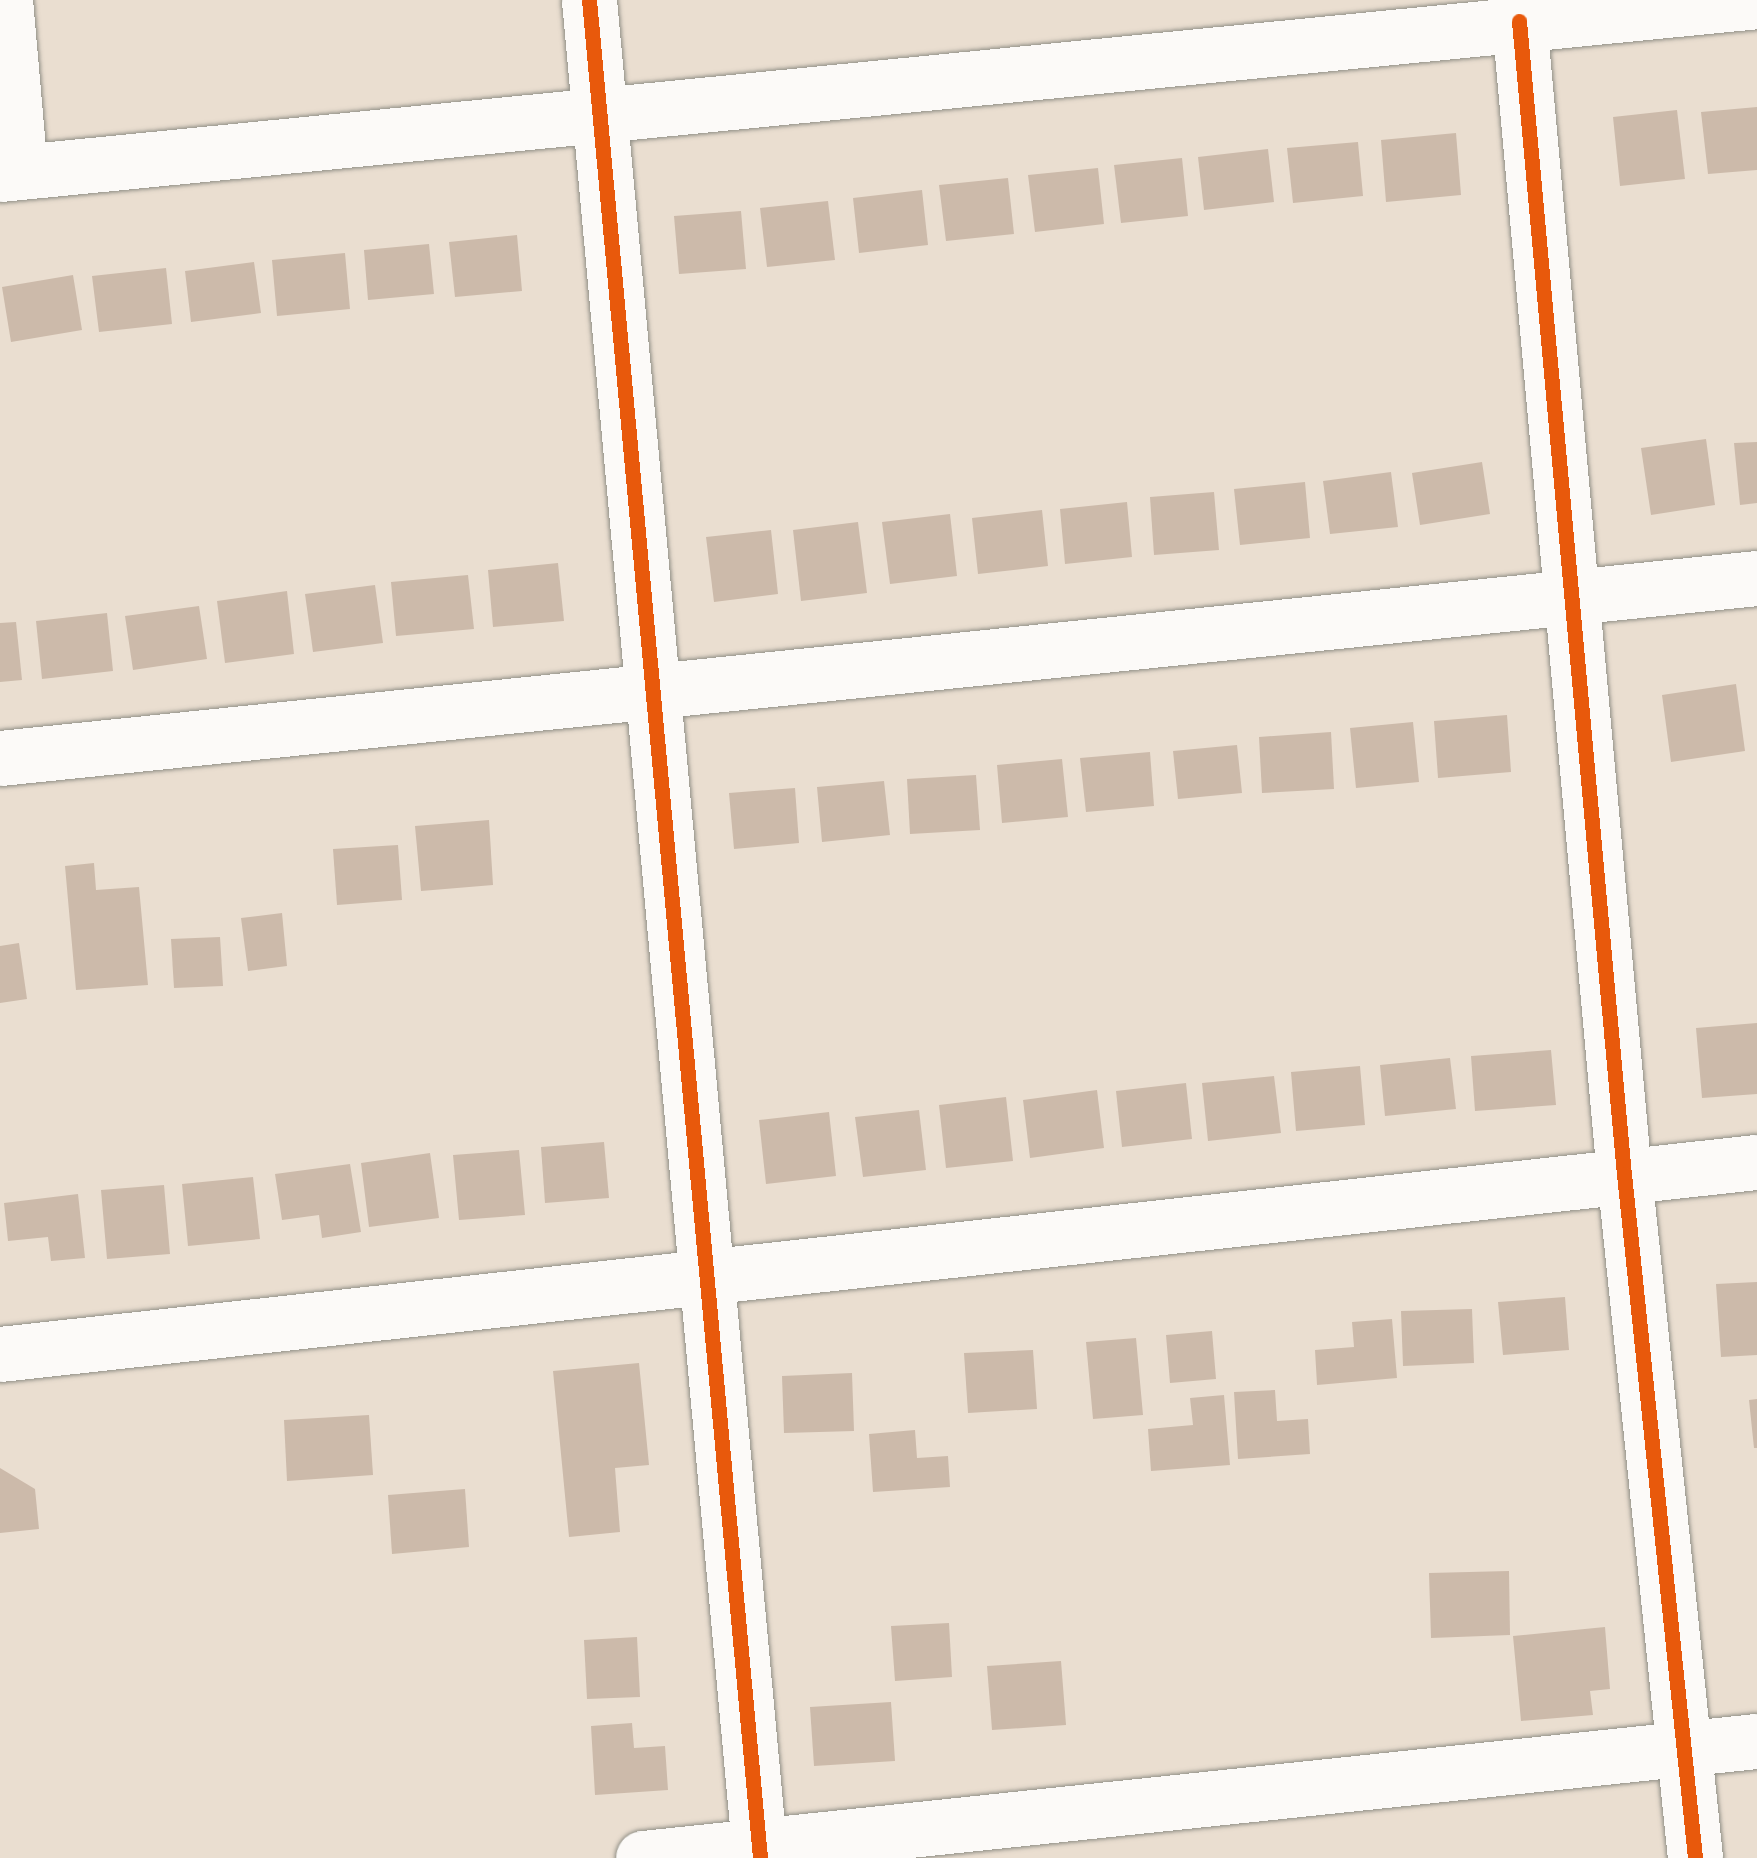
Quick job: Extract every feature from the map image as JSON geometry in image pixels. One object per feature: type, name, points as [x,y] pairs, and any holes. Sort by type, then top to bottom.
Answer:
[{"type":"street","points":[[5,0],[10,173],[1519,21],[1757,1]]},
{"type":"street","points":[[589,0],[759,1850]]},
{"type":"street","points":[[1519,21],[1624,1174],[1695,1858]]},
{"type":"street","points":[[0,758],[1757,578]]},
{"type":"street","points":[[0,1354],[1757,1162]]},
{"type":"street","points":[[643,1858],[759,1850],[1757,1741]]},
{"type":"building","points":[[1757,107],[1757,170],[1708,174],[1701,112]]},
{"type":"building","points":[[1677,110],[1685,179],[1620,186],[1613,117]]},
{"type":"building","points":[[1456,133],[1461,195],[1386,202],[1381,140]]},
{"type":"building","points":[[1358,142],[1363,196],[1293,203],[1287,148]]},
{"type":"building","points":[[1268,149],[1274,202],[1204,210],[1198,157]]},
{"type":"building","points":[[1182,158],[1188,216],[1121,223],[1114,165]]},
{"type":"building","points":[[1098,168],[1104,224],[1035,232],[1028,175]]},
{"type":"building","points":[[1008,178],[1014,234],[946,241],[939,185]]},
{"type":"building","points":[[922,190],[928,245],[859,253],[853,198]]},
{"type":"building","points":[[828,201],[835,260],[767,267],[760,208]]},
{"type":"building","points":[[741,211],[746,269],[679,274],[674,216]]},
{"type":"building","points":[[517,235],[522,291],[455,297],[449,242]]},
{"type":"building","points":[[429,244],[434,294],[368,300],[364,250]]},
{"type":"building","points":[[345,253],[350,309],[277,316],[272,260]]},
{"type":"building","points":[[254,262],[261,313],[191,322],[185,271]]},
{"type":"building","points":[[166,268],[172,324],[99,332],[92,276]]},
{"type":"building","points":[[73,275],[82,330],[11,342],[2,287]]},
{"type":"building","points":[[1706,439],[1715,505],[1651,515],[1641,448]]},
{"type":"building","points":[[1757,442],[1757,503],[1740,505],[1734,443]]},
{"type":"building","points":[[1482,462],[1490,514],[1420,525],[1412,473]]},
{"type":"building","points":[[1391,472],[1398,527],[1330,534],[1323,481]]},
{"type":"building","points":[[1305,482],[1310,538],[1240,545],[1234,489]]},
{"type":"building","points":[[1214,492],[1219,550],[1154,555],[1150,497]]},
{"type":"building","points":[[1127,502],[1132,557],[1065,564],[1060,509]]},
{"type":"building","points":[[1042,510],[1048,566],[978,574],[972,518]]},
{"type":"building","points":[[950,514],[957,576],[890,584],[882,522]]},
{"type":"building","points":[[858,522],[867,593],[801,601],[793,530]]},
{"type":"building","points":[[771,530],[778,594],[714,602],[706,537]]},
{"type":"building","points":[[558,563],[564,621],[493,627],[488,570]]},
{"type":"building","points":[[468,575],[474,629],[396,636],[391,582]]},
{"type":"building","points":[[375,585],[383,643],[313,652],[305,594]]},
{"type":"building","points":[[287,591],[294,654],[225,663],[217,601]]},
{"type":"building","points":[[199,606],[207,659],[133,670],[125,616]]},
{"type":"building","points":[[107,613],[113,671],[42,679],[36,621]]},
{"type":"building","points":[[16,622],[22,680],[0,682],[0,623]]},
{"type":"building","points":[[1736,684],[1745,751],[1671,762],[1662,695]]},
{"type":"building","points":[[1507,715],[1511,772],[1438,778],[1434,721]]},
{"type":"building","points":[[1413,722],[1419,782],[1356,788],[1350,728]]},
{"type":"building","points":[[1331,732],[1334,789],[1262,793],[1259,737]]},
{"type":"building","points":[[1237,745],[1242,793],[1178,799],[1173,751]]},
{"type":"building","points":[[1150,752],[1154,806],[1086,812],[1080,758]]},
{"type":"building","points":[[1062,759],[1068,817],[1002,823],[997,765]]},
{"type":"building","points":[[976,775],[980,830],[910,834],[907,779]]},
{"type":"building","points":[[884,781],[890,835],[822,842],[817,787]]},
{"type":"building","points":[[795,788],[799,843],[734,849],[729,793]]},
{"type":"building","points":[[489,820],[493,885],[421,891],[415,826]]},
{"type":"building","points":[[398,845],[402,900],[337,905],[333,849]]},
{"type":"building","points":[[94,863],[96,890],[139,887],[148,985],[76,990],[65,866]]},
{"type":"building","points":[[282,913],[287,966],[248,971],[241,918]]},
{"type":"building","points":[[220,937],[223,986],[174,988],[171,939]]},
{"type":"building","points":[[19,943],[27,999],[0,1003],[0,946]]},
{"type":"building","points":[[1757,1023],[1757,1094],[1702,1098],[1696,1028]]},
{"type":"building","points":[[1551,1050],[1556,1105],[1475,1111],[1471,1056]]},
{"type":"building","points":[[1450,1058],[1456,1109],[1385,1116],[1380,1065]]},
{"type":"building","points":[[1360,1066],[1365,1125],[1296,1131],[1291,1072]]},
{"type":"building","points":[[1274,1076],[1281,1133],[1208,1141],[1202,1083]]},
{"type":"building","points":[[1186,1083],[1192,1139],[1122,1147],[1116,1091]]},
{"type":"building","points":[[1097,1090],[1104,1148],[1030,1158],[1023,1100]]},
{"type":"building","points":[[1006,1097],[1013,1161],[946,1168],[939,1105]]},
{"type":"building","points":[[919,1110],[926,1170],[863,1177],[855,1117]]},
{"type":"building","points":[[829,1112],[836,1176],[766,1184],[759,1120]]},
{"type":"building","points":[[604,1142],[609,1198],[545,1203],[541,1147]]},
{"type":"building","points":[[519,1150],[525,1215],[459,1220],[453,1155]]},
{"type":"building","points":[[430,1153],[439,1218],[369,1227],[361,1163]]},
{"type":"building","points":[[350,1164],[361,1232],[322,1238],[319,1215],[282,1220],[275,1174]]},
{"type":"building","points":[[253,1177],[260,1239],[188,1246],[182,1184]]},
{"type":"building","points":[[164,1185],[170,1254],[107,1259],[101,1190]]},
{"type":"building","points":[[78,1194],[85,1258],[51,1261],[48,1237],[8,1241],[4,1203]]},
{"type":"building","points":[[1757,1282],[1757,1355],[1721,1357],[1716,1284]]},
{"type":"building","points":[[1565,1297],[1569,1350],[1503,1355],[1498,1302]]},
{"type":"building","points":[[1472,1309],[1474,1363],[1403,1366],[1401,1311]]},
{"type":"building","points":[[1392,1319],[1397,1378],[1317,1385],[1315,1350],[1354,1347],[1352,1322]]},
{"type":"building","points":[[1212,1331],[1216,1379],[1170,1383],[1166,1335]]},
{"type":"building","points":[[1136,1338],[1143,1415],[1093,1419],[1086,1342]]},
{"type":"building","points":[[1033,1350],[1037,1409],[968,1413],[964,1353]]},
{"type":"building","points":[[639,1363],[649,1465],[615,1468],[620,1532],[569,1537],[553,1371]]},
{"type":"building","points":[[852,1373],[854,1431],[784,1433],[782,1376]]},
{"type":"building","points":[[1275,1390],[1277,1421],[1308,1419],[1310,1454],[1238,1459],[1234,1392]]},
{"type":"building","points":[[1224,1395],[1230,1465],[1151,1471],[1148,1429],[1193,1425],[1190,1398]]},
{"type":"building","points":[[1757,1399],[1757,1448],[1754,1448],[1749,1400]]},
{"type":"building","points":[[369,1415],[373,1475],[287,1481],[284,1420]]},
{"type":"building","points":[[915,1430],[917,1458],[948,1456],[950,1487],[873,1492],[869,1434]]},
{"type":"building","points":[[0,1468],[35,1489],[39,1529],[0,1533]]},
{"type":"building","points":[[465,1489],[469,1547],[392,1554],[388,1495]]},
{"type":"building","points":[[1509,1571],[1510,1635],[1431,1638],[1429,1573]]},
{"type":"building","points":[[949,1623],[952,1677],[895,1681],[891,1626]]},
{"type":"building","points":[[1605,1627],[1610,1689],[1590,1691],[1593,1715],[1521,1721],[1513,1636]]},
{"type":"building","points":[[637,1637],[640,1697],[587,1699],[584,1640]]},
{"type":"building","points":[[1061,1661],[1066,1725],[992,1730],[987,1666]]},
{"type":"building","points":[[891,1702],[895,1761],[814,1766],[810,1707]]},
{"type":"building","points":[[632,1723],[634,1748],[665,1746],[668,1790],[595,1795],[591,1726]]},
{"type":"cycle path","points":[[589,0],[760,1858]]},
{"type":"cycle path","points":[[1519,21],[1624,1174],[1695,1858]]}]
